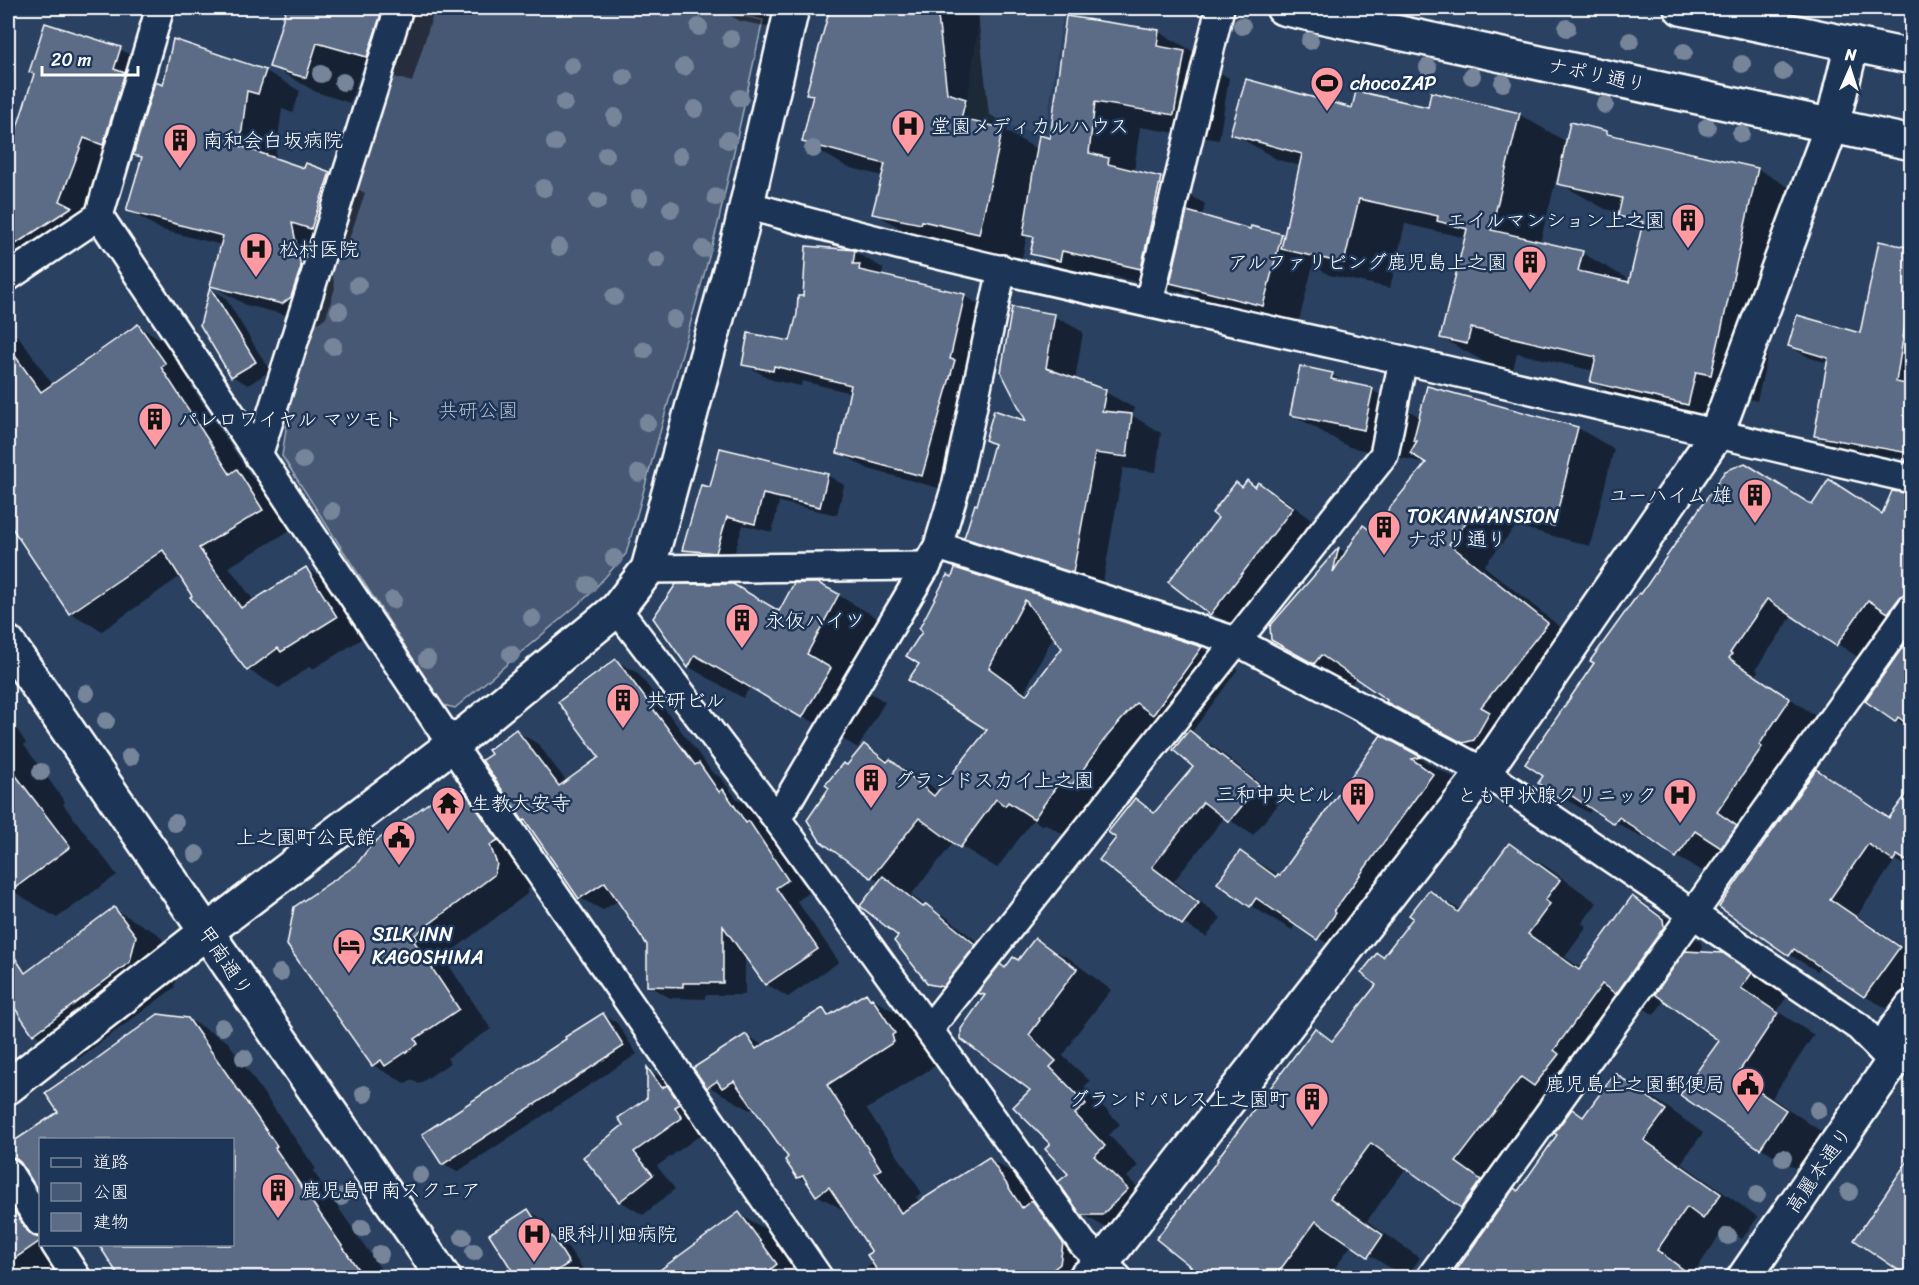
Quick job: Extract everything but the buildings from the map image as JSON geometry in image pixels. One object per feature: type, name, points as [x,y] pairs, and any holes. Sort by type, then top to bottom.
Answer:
[{"type":"street","points":[[8,277],[99,216],[159,8]]},
{"type":"street","points":[[258,456],[399,8]]},
{"type":"street","points":[[8,1087],[206,932],[452,745],[616,609],[648,569],[747,205],[792,8]]},
{"type":"street","points":[[1149,302],[1220,8]]},
{"type":"street","name":"ナポリ通り","points":[[1283,8],[1911,143]]},
{"type":"street","points":[[1681,8],[1911,57]]},
{"type":"street","points":[[616,609],[777,819],[1102,1273],[1484,772],[1716,435],[1832,125],[1852,44]]},
{"type":"street","points":[[747,205],[1002,269],[1911,479]]},
{"type":"street","points":[[99,216],[452,745],[819,1278]]},
{"type":"street","points":[[777,819],[932,556],[956,486],[1002,269]]},
{"type":"street","points":[[929,1029],[1384,455],[1403,360]]},
{"type":"street","points":[[648,569],[932,556],[1236,640],[1484,772],[1859,1027],[1905,1065]]},
{"type":"street","points":[[1430,1278],[1911,607]]},
{"type":"street","name":"甲南通り","points":[[8,643],[444,1278]]},
{"type":"street","points":[[1905,1065],[1894,1032],[1911,1007]]},
{"type":"street","name":"高麗本通り","points":[[1744,1278],[1905,1065]]},
{"type":"street","points":[[8,1172],[39,1220]]},
{"type":"street","points":[[56,1246],[77,1278]]},
{"type":"shaded area","points":[[981,8],[1064,8],[1045,135],[965,117]]},
{"type":"green space","name":"共研公園","points":[[411,8],[705,8],[763,20],[717,228],[626,554],[589,595],[455,708],[443,705],[282,456],[289,409]]},
{"type":"place","name":"chocoZAP","points":[[1327,112]]},
{"type":"place","name":"堂園メディカルハウス","points":[[908,155]]},
{"type":"place","name":"南和会白坂病院","points":[[180,169]]},
{"type":"place","name":"エイルマンション上之園","points":[[1688,249]]},
{"type":"place","name":"松村医院","points":[[256,278]]},
{"type":"place","name":"アルファリビング鹿児島上之園","points":[[1530,291]]},
{"type":"place","name":"パレロワイヤル マツモト","points":[[155,448]]},
{"type":"place","name":"ユーハイム 雄","points":[[1755,524]]},
{"type":"place","name":"TOKANMANSION ナポリ通り","points":[[1384,556]]},
{"type":"place","name":"永仮ハイツ","points":[[742,649]]},
{"type":"place","name":"共研ビル","points":[[623,729]]},
{"type":"place","name":"グランドスカイ上之園","points":[[871,809]]},
{"type":"place","name":"三和中央ビル","points":[[1358,823]]},
{"type":"place","name":"とも甲状腺クリニック","points":[[1680,824]]},
{"type":"place","name":"生教大安寺","points":[[448,832]]},
{"type":"place","name":"上之園町公民館","points":[[399,866]]},
{"type":"place","name":"SILK INN KAGOSHIMA","points":[[349,974]]},
{"type":"place","name":"鹿児島上之園郵便局","points":[[1748,1113]]},
{"type":"place","name":"グランドパレス上之園町","points":[[1312,1128]]},
{"type":"place","name":"鹿児島甲南スクエア","points":[[278,1219]]},
{"type":"place","name":"眼科川畑病院","points":[[534,1263]]}]
